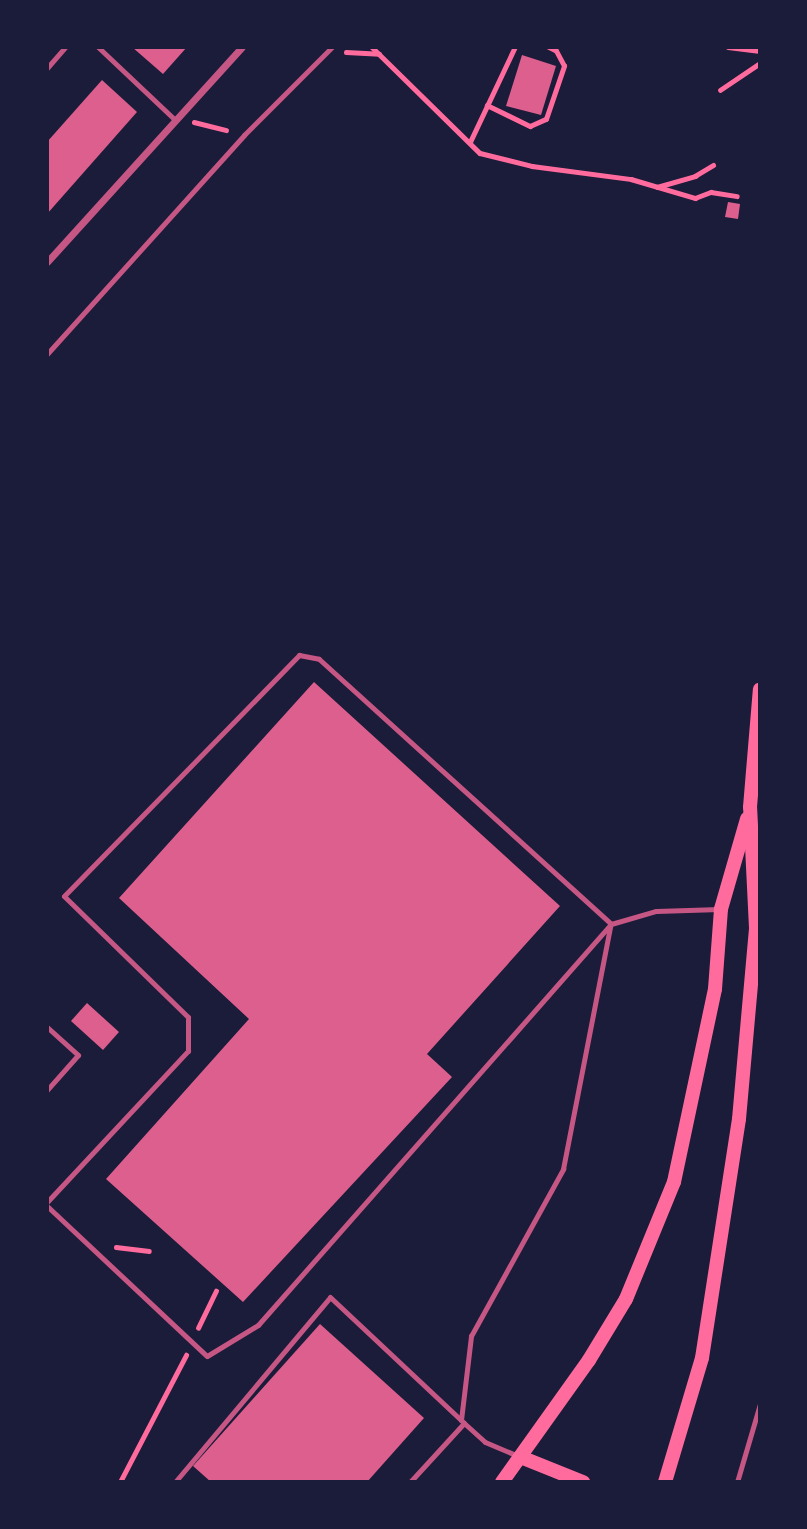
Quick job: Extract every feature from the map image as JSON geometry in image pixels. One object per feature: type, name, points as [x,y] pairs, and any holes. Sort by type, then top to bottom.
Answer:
[{"type":"main road","points":[[502,1482],[523,1458],[626,1299],[674,1181],[715,989],[721,909],[750,807],[757,759],[760,690]]},
{"type":"main road","points":[[665,1482],[702,1359],[739,1119],[755,928],[750,807]]},
{"type":"main road","points":[[523,1458],[583,1482]]},
{"type":"street","points":[[47,262],[173,118],[242,47]]},
{"type":"lane","points":[[47,68],[65,47]]},
{"type":"lane","points":[[98,47],[173,118]]},
{"type":"lane","points":[[47,354],[244,135],[330,49]]},
{"type":"lane","points":[[611,924],[319,659],[299,655],[64,896],[188,1017],[188,1051],[47,1204],[206,1356],[258,1325],[611,924],[656,911],[721,909]]},
{"type":"lane","points":[[410,1482],[462,1422],[471,1336],[563,1169],[611,924]]},
{"type":"lane","points":[[47,1027],[78,1055],[47,1090]]},
{"type":"lane","points":[[175,1482],[330,1297],[485,1442],[523,1458]]},
{"type":"lane","points":[[737,1482],[760,1404]]},
{"type":"path","points":[[372,47],[480,153],[496,159],[631,179],[695,198],[711,192],[737,196]]},
{"type":"path","points":[[470,142],[515,47]]},
{"type":"path","points":[[487,105],[530,127],[546,119],[564,66],[556,51],[548,47]]},
{"type":"path","points":[[728,47],[760,51]]},
{"type":"path","points":[[330,49],[379,54]]},
{"type":"path","points":[[720,90],[760,63]]},
{"type":"path","points":[[191,122],[244,135]]},
{"type":"path","points":[[657,187],[695,176],[713,164]]},
{"type":"path","points":[[120,1482],[216,1291]]},
{"type":"building","points":[[132,47],[187,47],[163,74]]},
{"type":"building","points":[[522,55],[556,66],[541,115],[506,106]]},
{"type":"building","points":[[102,80],[137,112],[47,214],[47,142]]},
{"type":"building","points":[[728,202],[740,204],[738,219],[725,217]]},
{"type":"building","points":[[314,682],[560,906],[427,1054],[452,1077],[243,1302],[106,1179],[249,1019],[119,898]]},
{"type":"building","points":[[87,1003],[119,1032],[103,1050],[71,1021]]},
{"type":"building","points":[[320,1324],[424,1418],[367,1482],[211,1482],[193,1466]]}]
